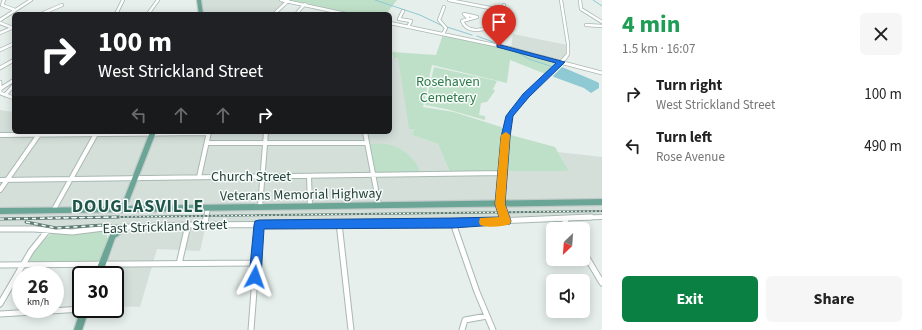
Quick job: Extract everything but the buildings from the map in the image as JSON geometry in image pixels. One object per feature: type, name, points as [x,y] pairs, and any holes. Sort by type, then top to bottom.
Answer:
[{"type":"main road","points":[[199,0],[201,12]]},
{"type":"main road","points":[[123,210],[153,134]]},
{"type":"main road","name":"Veterans Memorial Highway","points":[[0,211],[602,202]]},
{"type":"main road","points":[[102,265],[116,228]]},
{"type":"main road","points":[[112,237],[124,228]]},
{"type":"main road","points":[[77,330],[81,318]]},
{"type":"street","points":[[4,0],[2,5],[15,10]]},
{"type":"street","points":[[0,20],[31,0]]},
{"type":"street","points":[[117,12],[122,0]]},
{"type":"street","points":[[149,12],[158,0]]},
{"type":"street","points":[[281,0],[338,12]]},
{"type":"street","points":[[448,0],[497,9],[502,8],[504,5]]},
{"type":"street","points":[[469,4],[472,0]]},
{"type":"street","points":[[506,221],[500,204],[505,137],[511,112],[568,54],[569,48],[561,0]]},
{"type":"street","points":[[580,0],[579,7],[602,22]]},
{"type":"street","points":[[276,12],[288,1]]},
{"type":"street","points":[[45,12],[62,4]]},
{"type":"street","points":[[298,12],[305,4]]},
{"type":"street","points":[[443,34],[446,28],[439,20],[444,7]]},
{"type":"street","points":[[403,11],[399,19],[411,21],[408,26]]},
{"type":"street","points":[[468,18],[464,19],[461,23],[474,34]]},
{"type":"street","points":[[474,34],[502,24],[501,22]]},
{"type":"street","points":[[0,23],[12,28]]},
{"type":"street","points":[[392,23],[473,40],[602,73]]},
{"type":"street","points":[[586,25],[602,26]]},
{"type":"street","points":[[0,33],[12,28]]},
{"type":"street","points":[[488,29],[498,35]]},
{"type":"street","points":[[473,40],[474,34]]},
{"type":"street","points":[[0,50],[12,44]]},
{"type":"street","points":[[0,68],[12,61]]},
{"type":"street","points":[[0,89],[12,81]]},
{"type":"street","points":[[0,82],[0,93],[12,97]]},
{"type":"street","points":[[5,95],[12,87]]},
{"type":"street","points":[[0,135],[20,134]]},
{"type":"street","points":[[0,190],[40,134]]},
{"type":"street","points":[[53,211],[95,134]]},
{"type":"street","points":[[199,177],[209,134]]},
{"type":"street","points":[[260,207],[266,134]]},
{"type":"street","points":[[365,134],[379,205]]},
{"type":"street","points":[[207,143],[330,142],[367,144]]},
{"type":"street","name":"Church Street","points":[[0,180],[502,173]]},
{"type":"street","points":[[309,176],[310,206]]},
{"type":"street","points":[[205,225],[208,208]]},
{"type":"street","name":"East Strickland Street","points":[[0,229],[72,232],[116,228],[188,225],[453,223],[602,217]]},
{"type":"street","points":[[339,223],[351,330]]},
{"type":"street","points":[[453,223],[486,316],[493,330]]},
{"type":"street","points":[[179,264],[188,225]]},
{"type":"street","points":[[251,330],[259,225]]},
{"type":"street","points":[[22,266],[31,251],[48,230]]},
{"type":"street","points":[[0,265],[256,263]]},
{"type":"street","points":[[590,263],[602,283]]},
{"type":"street","points":[[0,304],[12,283]]},
{"type":"street","points":[[0,314],[72,310]]},
{"type":"street","points":[[462,330],[465,320],[486,316]]},
{"type":"shaded area","points":[[199,0],[278,0],[287,2],[276,12],[201,12]]},
{"type":"shaded area","points":[[513,34],[567,45],[567,54],[562,63],[511,48]]},
{"type":"shaded area","points":[[392,58],[398,58],[404,92],[414,129],[412,135],[438,144],[451,176],[502,173],[505,171],[569,171],[558,152],[602,157],[602,217],[206,225],[200,251],[157,249],[140,307],[124,306],[124,266],[106,266],[119,231],[101,227],[86,230],[48,230],[40,227],[0,227],[0,110],[12,112],[12,134],[392,134]]},
{"type":"green space","points":[[281,0],[397,0],[388,12],[337,12]]},
{"type":"green space","points":[[443,34],[509,48],[561,62],[548,75],[510,60],[507,83],[432,65],[423,107],[454,112],[501,127],[503,129],[503,133],[555,147],[569,171],[450,173],[438,144],[412,135],[414,129],[409,129],[398,58],[393,58],[392,52],[436,55]]},
{"type":"green space","name":"Rosehaven Cemetery","points":[[434,67],[497,81],[493,89],[495,91],[487,102],[481,103],[479,115],[485,116],[485,120],[446,109],[425,105]]},
{"type":"green space","points":[[385,144],[400,149],[412,158],[420,172],[375,173],[369,145]]},
{"type":"green space","points":[[104,231],[107,233],[108,239],[100,262],[26,263],[36,247],[52,233]]},
{"type":"water","points":[[562,67],[599,83],[599,88],[591,93],[584,88],[554,77],[553,76]]},
{"type":"waterway","points":[[375,0],[420,15],[443,26]]},
{"type":"waterway","points":[[593,0],[602,6]]},
{"type":"waterway","points":[[447,27],[472,35]]},
{"type":"waterway","points":[[477,36],[504,46]]},
{"type":"waterway","points":[[515,51],[529,59],[553,67]]},
{"type":"railway","points":[[108,217],[602,211]]},
{"type":"railway","points":[[0,219],[108,217]]},
{"type":"railway","points":[[43,218],[108,217]]},
{"type":"railway","points":[[108,217],[119,217]]},
{"type":"railway","points":[[26,222],[56,228],[104,225]]},
{"type":"slow traffic","points":[[484,222],[506,221],[500,204],[506,135]]},
{"type":"district","name":"DOUGLASVILLE","points":[[138,206]]},
{"type":"route","points":[[255,277],[259,225],[506,221],[500,204],[505,137],[511,112],[561,62],[499,46]]}]
